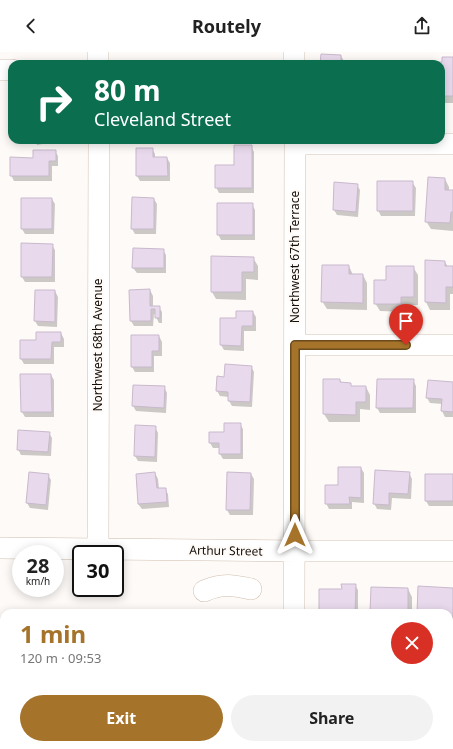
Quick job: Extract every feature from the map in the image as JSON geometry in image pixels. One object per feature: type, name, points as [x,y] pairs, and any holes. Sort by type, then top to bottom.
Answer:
[{"type":"street","name":"Northwest 68th Avenue","points":[[98,144],[98,545]]},
{"type":"street","name":"Northwest 67th Terrace","points":[[294,609],[295,144]]},
{"type":"street","points":[[295,345],[453,345]]},
{"type":"street","name":"Arthur Street","points":[[0,548],[72,549]]},
{"type":"street","name":"Arthur Street","points":[[124,550],[453,550]]},
{"type":"street","points":[[204,591],[216,586],[230,585],[251,588]]},
{"type":"building","points":[[321,54],[341,55],[341,60],[320,60]]},
{"type":"building","points":[[442,57],[453,57],[453,96],[445,96],[445,60],[442,60]]},
{"type":"building","points":[[234,145],[252,145],[252,188],[215,188],[215,165],[234,165]]},
{"type":"building","points":[[136,148],[153,148],[153,157],[167,157],[168,176],[136,176]]},
{"type":"building","points":[[33,150],[56,150],[56,161],[49,161],[49,176],[10,176],[10,157],[33,158]]},
{"type":"building","points":[[428,177],[445,178],[445,190],[453,190],[453,212],[451,212],[450,223],[425,222]]},
{"type":"building","points":[[377,181],[413,181],[413,211],[377,211]]},
{"type":"building","points":[[334,182],[358,184],[356,212],[333,210]]},
{"type":"building","points":[[132,197],[154,198],[154,229],[131,229]]},
{"type":"building","points":[[21,198],[52,198],[52,229],[21,229]]},
{"type":"building","points":[[217,203],[253,203],[253,235],[217,235]]},
{"type":"building","points":[[21,243],[53,244],[52,277],[21,277]]},
{"type":"building","points":[[133,248],[164,249],[164,268],[132,268]]},
{"type":"building","points":[[211,256],[254,257],[254,272],[242,272],[242,292],[211,292]]},
{"type":"building","points":[[425,260],[445,261],[445,266],[453,266],[453,287],[446,287],[446,303],[425,302]]},
{"type":"building","points":[[322,265],[349,265],[349,274],[363,274],[363,303],[321,302]]},
{"type":"building","points":[[386,266],[414,266],[414,297],[401,297],[401,304],[374,304],[374,280],[386,280]]},
{"type":"building","points":[[150,289],[150,306],[160,306],[160,318],[155,318],[155,309],[151,309],[151,321],[130,321],[129,290]]},
{"type":"building","points":[[35,290],[55,290],[55,322],[34,321]]},
{"type":"building","points":[[236,311],[253,311],[253,326],[242,326],[241,346],[220,345],[220,318],[236,318]]},
{"type":"building","points":[[36,332],[61,332],[61,342],[52,342],[51,359],[20,359],[20,340],[36,340]]},
{"type":"building","points":[[131,335],[159,335],[159,351],[152,351],[152,367],[131,367]]},
{"type":"building","points":[[225,364],[252,366],[250,402],[228,401],[228,392],[216,391],[217,376],[224,377]]},
{"type":"building","points":[[20,374],[51,374],[52,412],[21,412]]},
{"type":"building","points":[[323,379],[340,379],[340,382],[351,383],[351,386],[366,386],[366,402],[356,402],[356,415],[323,414]]},
{"type":"building","points":[[377,379],[414,379],[413,408],[376,408]]},
{"type":"building","points":[[428,380],[453,382],[453,412],[441,411],[442,399],[426,398]]},
{"type":"building","points":[[133,385],[165,386],[164,408],[132,406]]},
{"type":"building","points":[[224,423],[241,423],[241,454],[219,454],[219,443],[209,443],[209,432],[224,432]]},
{"type":"building","points":[[135,425],[156,426],[155,457],[134,456]]},
{"type":"building","points":[[18,430],[50,432],[48,452],[17,450]]},
{"type":"building","points":[[338,467],[361,467],[361,498],[349,497],[350,504],[325,504],[325,485],[338,485]]},
{"type":"building","points":[[375,470],[410,472],[408,494],[389,493],[389,505],[373,504]]},
{"type":"building","points":[[29,472],[49,474],[46,505],[26,503]]},
{"type":"building","points":[[155,472],[157,488],[166,488],[167,502],[138,504],[136,474]]},
{"type":"building","points":[[227,472],[251,473],[250,510],[226,510]]},
{"type":"building","points":[[425,474],[453,474],[453,501],[425,501]]},
{"type":"building","points":[[341,584],[356,584],[355,609],[319,609],[319,589],[342,589]]},
{"type":"building","points":[[418,586],[453,588],[453,609],[417,609]]},
{"type":"building","points":[[371,587],[408,588],[408,609],[370,609]]},
{"type":"route","points":[[295,535],[295,345],[406,345]]}]
